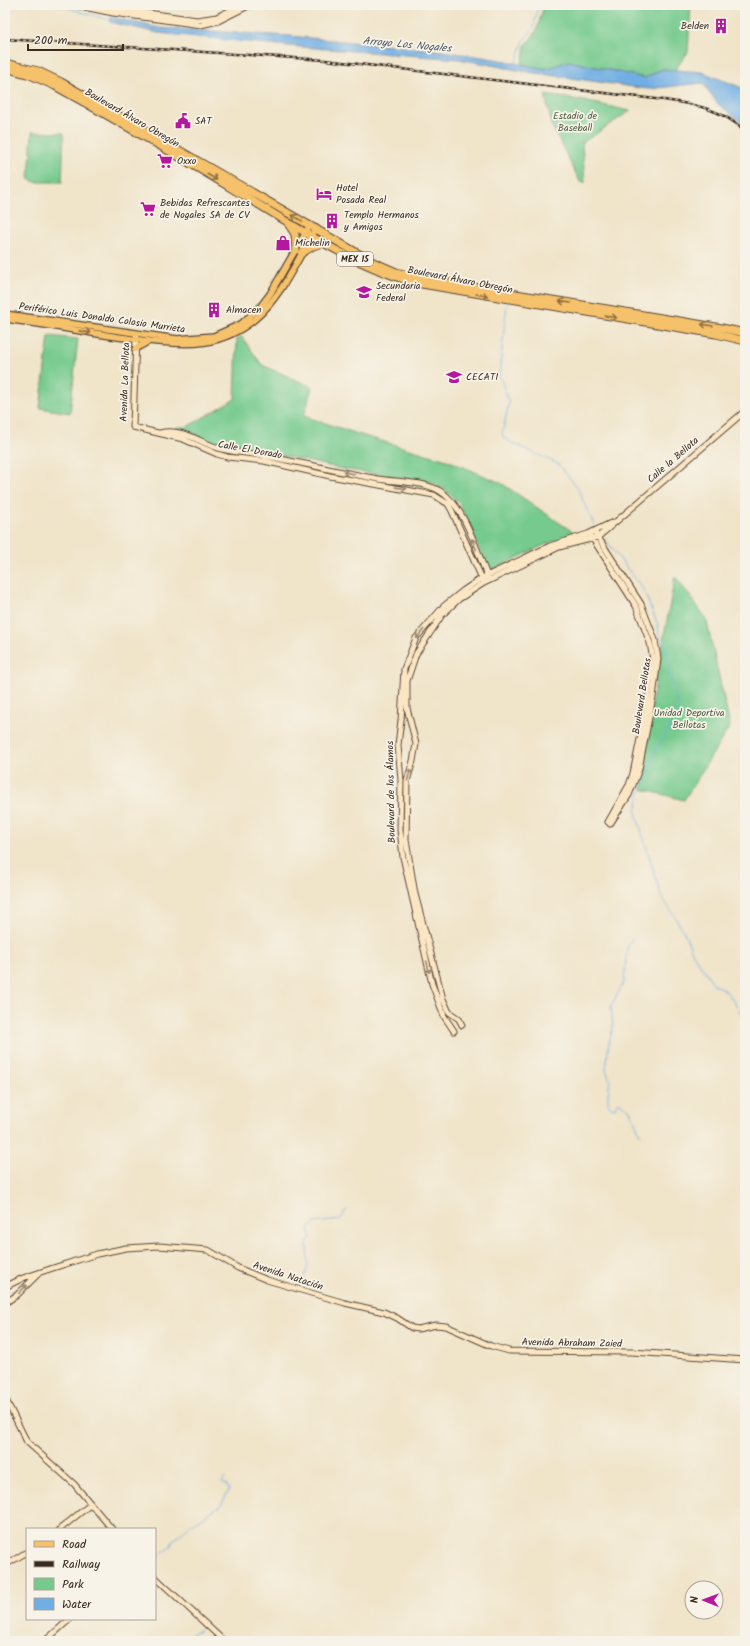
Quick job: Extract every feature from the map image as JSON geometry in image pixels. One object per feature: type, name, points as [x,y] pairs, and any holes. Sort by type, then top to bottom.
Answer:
[{"type":"highway","name":"Boulevard Álvaro Obregón","points":[[5,63],[38,71],[61,82],[373,262],[408,275],[745,333]]},
{"type":"highway","name":"Boulevard Álvaro Obregón","points":[[5,68],[30,75],[55,86],[156,144],[286,222],[378,270],[416,283],[716,334],[745,341]]},
{"type":"highway","points":[[146,130],[156,144],[175,147]]},
{"type":"highway","points":[[286,222],[295,234],[299,251],[324,243]]},
{"type":"main road","name":"Periférico Luis Donaldo Colosio Murrieta","points":[[5,314],[136,337],[149,341],[177,344],[208,342],[223,338],[255,319],[266,307],[313,227]]},
{"type":"main road","name":"Periférico Luis Donaldo Colosio Murrieta","points":[[5,319],[136,337],[191,339],[214,336],[232,329],[262,306],[299,251]]},
{"type":"main road","points":[[135,348],[149,341]]},
{"type":"street","points":[[74,5],[113,13],[201,25],[218,21],[250,5]]},
{"type":"street","points":[[92,5],[197,20],[217,17],[241,5]]},
{"type":"street","name":"Avenida La Bellota","points":[[136,337],[133,427],[160,433]]},
{"type":"street","name":"Calle la Bellota","points":[[595,538],[745,411]]},
{"type":"street","name":"Calle El Dorado","points":[[160,433],[167,431],[183,433],[227,451],[264,456],[360,476],[421,485],[440,491],[448,497],[459,510],[486,579]]},
{"type":"street","name":"Calle la Bellota","points":[[592,532],[613,522]]},
{"type":"street","name":"Boulevard de los Álamos","points":[[454,1031],[442,1012],[432,984],[403,857],[400,830],[401,780],[398,745],[404,669],[416,638],[444,606],[486,579],[550,546],[592,532]]},
{"type":"street","name":"Boulevard Bellotas","points":[[592,532],[633,601],[645,626],[653,660],[648,710],[635,781],[622,806],[609,823]]},
{"type":"street","name":"Boulevard de los Álamos","points":[[462,1025],[459,1019],[449,1012],[443,999],[409,865],[405,832],[406,790],[416,744],[407,708],[407,688],[411,665],[434,624],[450,607],[486,579],[558,547],[595,538]]},
{"type":"street","name":"Avenida Natación","points":[[5,1287],[39,1272],[97,1254],[126,1248],[159,1246],[208,1250],[238,1268],[267,1280],[345,1303],[384,1312],[405,1324]]},
{"type":"street","points":[[5,1304],[18,1295],[39,1272]]},
{"type":"street","name":"Avenida Abraham Zaied","points":[[405,1324],[412,1328],[418,1329],[436,1325],[446,1326],[491,1346],[509,1351],[632,1352],[745,1360]]},
{"type":"street","points":[[5,1398],[27,1442],[67,1478],[111,1528]]},
{"type":"street","points":[[61,1528],[91,1504]]},
{"type":"street","points":[[5,1565],[26,1553]]},
{"type":"street","points":[[156,1578],[224,1641]]},
{"type":"street","points":[[45,1641],[69,1620]]},
{"type":"green space","points":[[544,5],[691,5],[688,52],[675,70],[662,69],[645,78],[569,61],[546,69],[522,64],[525,46],[536,32]]},
{"type":"green space","name":"Estadio de Baseball","points":[[545,95],[580,100],[630,111],[582,143],[585,183],[580,182],[552,126]]},
{"type":"green space","points":[[32,132],[64,133],[62,182],[35,182],[29,179]]},
{"type":"green space","points":[[49,336],[78,339],[70,413],[40,408]]},
{"type":"green space","points":[[241,336],[262,365],[312,387],[304,416],[364,436],[447,460],[501,483],[576,534],[551,542],[491,570],[487,568],[459,503],[445,490],[433,483],[342,469],[289,457],[222,446],[177,429],[177,427],[187,427],[235,399],[237,339]]},
{"type":"green space","name":"Unidad Deportiva Bellotas","points":[[675,576],[706,618],[730,726],[684,800],[642,789],[643,751]]},
{"type":"water","name":"Arroyo Los Nogales","points":[[111,17],[159,28],[290,36],[435,50],[495,59],[546,69],[569,61],[645,78],[662,69],[702,72],[745,89],[745,125],[717,103],[703,83],[648,89],[528,72],[459,59],[288,46],[158,33],[110,22]]},
{"type":"waterway","name":"Arroyo Los Nogales","points":[[57,5],[110,20]]},
{"type":"waterway","points":[[516,63],[524,40],[533,29],[539,5]]},
{"type":"waterway","name":"Arroyo Los Nogales","points":[[172,34],[250,42]]},
{"type":"waterway","points":[[507,304],[499,374],[509,403],[502,434],[504,438],[510,442],[558,464],[577,487],[594,525]]},
{"type":"waterway","points":[[605,539],[643,589],[658,625],[659,635],[667,648],[670,677],[678,707],[671,725],[656,750],[645,785],[640,791],[636,813],[661,895],[684,932],[693,954],[715,986],[725,991],[729,995],[745,1019]]},
{"type":"waterway","points":[[632,938],[627,949],[624,982],[611,1006],[613,1028],[609,1042],[606,1070],[610,1080],[608,1103],[611,1107],[615,1108],[618,1102],[630,1110],[640,1134]]},
{"type":"waterway","points":[[301,1288],[308,1265],[307,1243],[311,1237],[309,1228],[315,1223],[340,1220],[347,1209]]},
{"type":"waterway","points":[[209,1248],[230,1260]]},
{"type":"waterway","points":[[27,1437],[33,1444]]},
{"type":"waterway","points":[[156,1559],[170,1547],[173,1541],[189,1526],[221,1505],[229,1490],[227,1486],[222,1483],[225,1478]]},
{"type":"waterway","points":[[186,1641],[193,1633],[198,1632],[203,1624]]},
{"type":"railway","points":[[5,39],[325,60],[664,100],[686,103],[707,109],[727,117],[745,131]]},
{"type":"place","name":"Belden","points":[[721,26]]},
{"type":"place","name":"SAT","points":[[183,121]]},
{"type":"place","name":"Oxxo","points":[[165,161]]},
{"type":"place","name":"Hotel Posada Real","points":[[324,194]]},
{"type":"place","name":"Bebidas Refrescantes de Nogales SA de CV","points":[[148,209]]},
{"type":"place","name":"Templo Hermanos y Amigos","points":[[332,221]]},
{"type":"place","name":"Michelin","points":[[283,243]]},
{"type":"place","name":"Secundaria Federal","points":[[364,292]]},
{"type":"place","name":"Almacen","points":[[214,310]]},
{"type":"place","name":"CECATI","points":[[454,377]]}]
